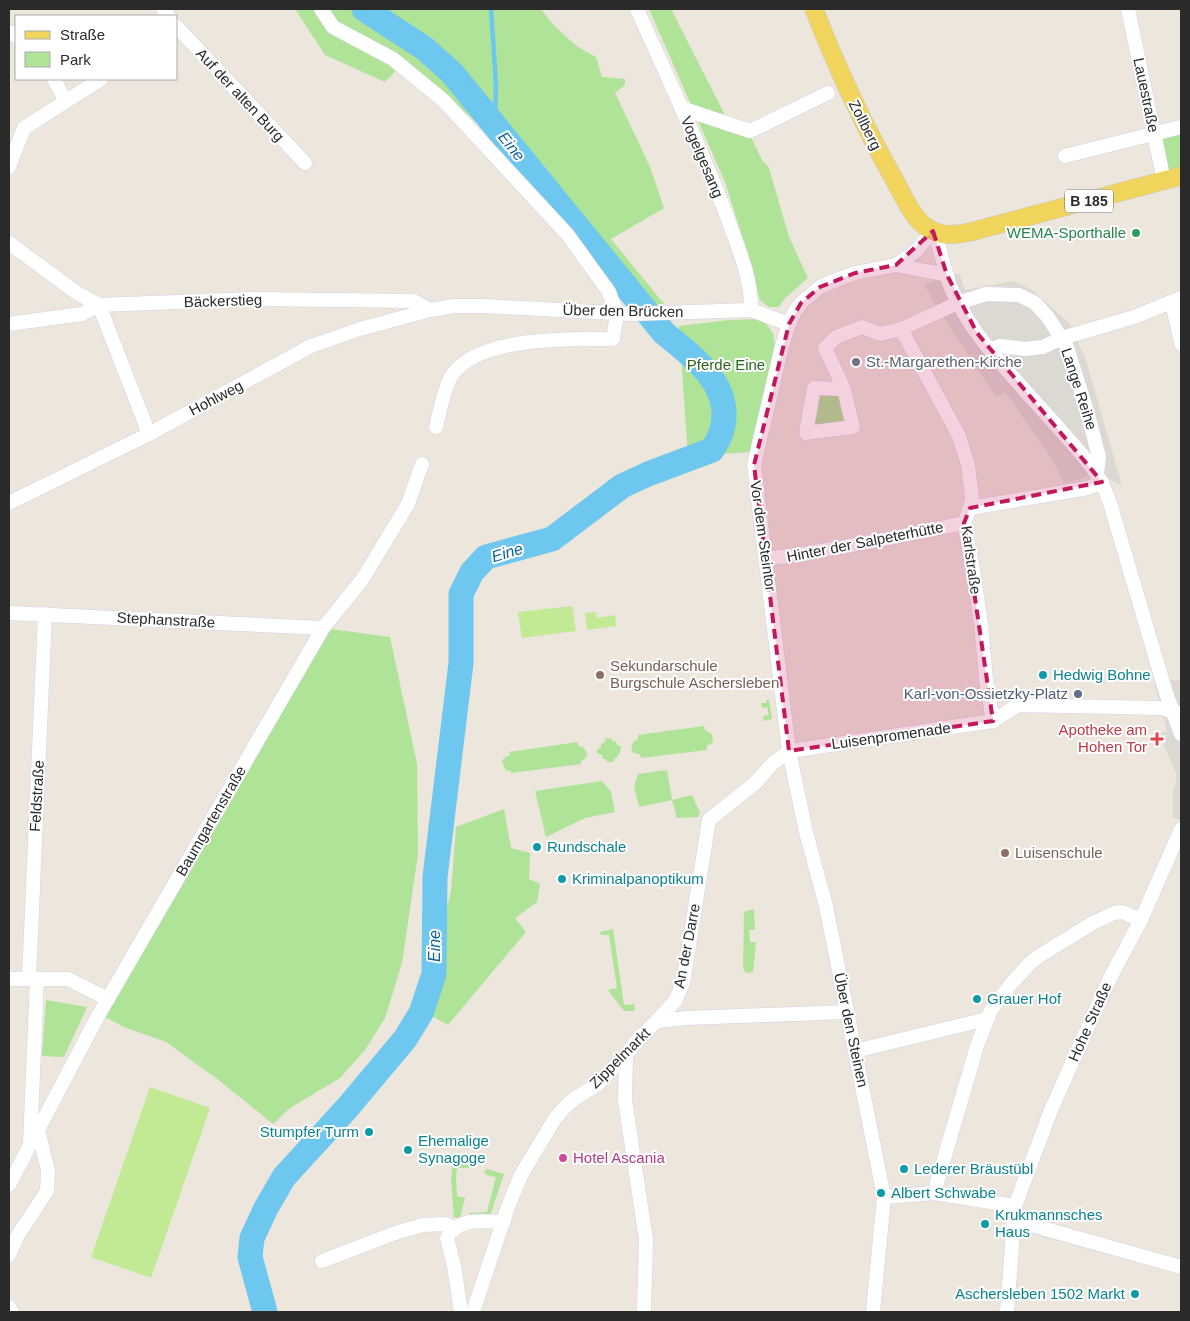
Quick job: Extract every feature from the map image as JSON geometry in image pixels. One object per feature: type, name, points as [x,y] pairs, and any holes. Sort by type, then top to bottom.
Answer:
[{"type":"main road","name":"Zollberg","points":[[814,9],[845,84],[884,162],[920,222],[933,231]]},
{"type":"main road","name":"B 185","points":[[933,231],[948,235],[970,232],[1173,179]]},
{"type":"street","points":[[321,9],[333,27],[393,59],[444,101],[567,234],[624,314],[613,339],[545,340],[512,344],[485,352],[462,364],[451,376],[436,427]]},
{"type":"street","name":"Vogelgesang","points":[[637,9],[716,186],[737,244],[752,298],[752,310]]},
{"type":"street","name":"Lauestraße","points":[[1128,9],[1154,134],[1173,179]]},
{"type":"street","name":"Auf der alten Burg","points":[[178,30],[305,163]]},
{"type":"street","points":[[55,80],[66,102]]},
{"type":"street","points":[[9,167],[24,128],[99,80]]},
{"type":"street","points":[[681,108],[750,131],[828,93]]},
{"type":"street","points":[[1065,156],[1181,127]]},
{"type":"street","points":[[896,265],[916,251],[933,231]]},
{"type":"street","name":"Lange Reihe","points":[[933,231],[958,303],[976,332],[1100,478]]},
{"type":"street","points":[[9,243],[77,293],[99,305],[149,434]]},
{"type":"street","points":[[896,265],[947,275]]},
{"type":"street","name":"Vor dem Steintor","points":[[789,751],[754,465],[789,324],[801,303],[820,287],[855,273],[896,265]]},
{"type":"street","name":"Lange Reihe","points":[[958,303],[986,294],[1019,295],[1035,303],[1047,316],[1062,338],[1087,410],[1099,457],[1100,478],[1176,712],[1181,734]]},
{"type":"street","name":"Bäckerstieg","points":[[99,305],[255,299],[414,301],[430,310]]},
{"type":"street","points":[[991,350],[1000,346],[1026,349],[1043,348],[1062,338],[1134,316],[1176,300],[1181,342]]},
{"type":"street","points":[[844,389],[825,348],[836,337],[862,327],[880,334],[901,329],[958,303]]},
{"type":"street","points":[[9,324],[82,314],[99,305]]},
{"type":"street","name":"Über den Brücken","points":[[430,310],[454,306],[624,314],[752,310],[789,324]]},
{"type":"street","name":"Hohlweg","points":[[9,503],[149,434],[311,346],[352,331],[430,310]]},
{"type":"street","name":"Karlstraße","points":[[901,329],[959,436],[969,470],[972,487],[970,508],[964,523],[981,623],[986,680],[993,721]]},
{"type":"street","name":"Baumgartenstraße","points":[[9,1185],[108,999],[323,628],[362,580],[408,504],[422,464]]},
{"type":"street","points":[[970,508],[1088,488],[1100,478]]},
{"type":"street","name":"Hinter der Salpeterhütte","points":[[766,559],[890,539],[964,523]]},
{"type":"street","name":"Stephanstraße","points":[[9,612],[323,628]]},
{"type":"street","name":"Feldstraße","points":[[30,1143],[33,979],[45,614]]},
{"type":"street","points":[[993,721],[1018,705],[1112,706],[1176,712]]},
{"type":"street","name":"Luisenpromenade","points":[[789,751],[993,721]]},
{"type":"street","name":"Über den Steinen","points":[[789,751],[806,832],[826,906],[884,1197],[873,1312]]},
{"type":"street","name":"An der Darre","points":[[657,1021],[675,1001],[682,982],[709,820],[755,783],[774,763],[789,751]]},
{"type":"street","name":"Hohe Straße","points":[[1007,1312],[1015,1206],[1055,1101],[1109,980],[1140,920],[1181,829]]},
{"type":"street","points":[[934,1193],[977,1046],[991,1010],[1016,978],[1039,956],[1092,923],[1114,913],[1127,913],[1140,920]]},
{"type":"street","points":[[9,979],[68,979],[108,999]]},
{"type":"street","name":"Zippelmarkt","points":[[473,1312],[508,1207],[521,1175],[554,1120],[574,1099],[598,1084],[626,1055],[638,1039],[657,1021],[687,1018],[846,1012]]},
{"type":"street","points":[[855,1051],[987,1019]]},
{"type":"street","points":[[626,1055],[625,1100],[646,1240],[644,1312]]},
{"type":"street","points":[[9,1255],[18,1235],[47,1191],[48,1170],[38,1131]]},
{"type":"street","points":[[884,1197],[934,1193],[1015,1206]]},
{"type":"street","points":[[1013,1220],[1181,1267]]},
{"type":"street","points":[[461,1312],[454,1266],[447,1238],[454,1228],[463,1224],[475,1221],[504,1222]]},
{"type":"street","points":[[322,1261],[398,1232],[423,1225],[445,1224],[454,1228]]},
{"type":"street","points":[[9,1307],[12,1312]]},
{"type":"highlighted area","points":[[933,231],[947,275],[977,333],[1102,482],[970,508],[964,523],[993,721],[789,751],[754,465],[789,324],[801,303],[820,287],[855,273],[896,265]]},
{"type":"green space","points":[[295,9],[541,9],[564,35],[578,47],[596,57],[602,77],[625,79],[625,85],[615,93],[650,167],[664,208],[611,239],[664,304],[630,306],[570,226],[477,123],[406,60],[385,82],[325,55]]},
{"type":"green space","points":[[649,9],[671,9],[732,129],[750,135],[762,160],[769,168],[789,237],[808,278],[785,298],[779,307],[769,307],[760,300],[725,182]]},
{"type":"green space","points":[[1181,132],[1181,169],[1168,173],[1159,138]]},
{"type":"green space","name":"Pferde Eine","points":[[758,319],[767,325],[773,333],[775,347],[761,404],[753,452],[688,456],[679,326],[729,320]]},
{"type":"green space","points":[[817,390],[841,393],[846,423],[811,427]]},
{"type":"green space","points":[[572,606],[576,631],[522,638],[518,612]]},
{"type":"green space","points":[[596,612],[597,618],[615,615],[616,626],[587,630],[585,613]]},
{"type":"green space","points":[[323,628],[390,637],[417,764],[418,854],[402,963],[385,1018],[365,1050],[340,1078],[290,1108],[273,1124],[220,1081],[166,1042],[124,1027],[99,1014]]},
{"type":"green space","points":[[766,700],[769,700],[772,719],[764,721],[763,716],[769,715],[767,707],[762,708],[761,703],[766,703]]},
{"type":"green space","points":[[704,726],[705,730],[712,734],[713,742],[707,746],[707,750],[641,758],[640,754],[636,754],[632,750],[633,743],[638,739],[638,735]]},
{"type":"green space","points":[[606,738],[612,739],[613,742],[616,741],[617,745],[621,746],[618,757],[613,762],[607,762],[606,759],[603,759],[602,755],[597,753],[597,750]]},
{"type":"green space","points":[[578,742],[578,746],[583,747],[587,753],[587,757],[581,761],[581,764],[511,773],[511,771],[506,770],[502,762],[503,759],[510,755],[509,752]]},
{"type":"green space","points":[[667,770],[672,800],[639,807],[634,787],[638,774]]},
{"type":"green space","points":[[602,781],[611,792],[615,812],[585,818],[546,837],[535,791]]},
{"type":"green space","points":[[692,795],[700,813],[698,817],[677,818],[672,800]]},
{"type":"green space","points":[[504,809],[511,848],[530,853],[529,879],[540,884],[537,902],[515,918],[526,932],[448,1025],[423,1011],[451,891],[456,827]]},
{"type":"green space","points":[[754,909],[755,930],[749,930],[750,942],[756,942],[753,972],[746,973],[743,968],[744,912]]},
{"type":"green space","points":[[613,929],[624,1005],[634,1004],[635,1011],[624,1011],[608,990],[617,988],[609,935],[601,935],[600,932]]},
{"type":"green space","points":[[46,1000],[87,1007],[64,1057],[42,1056]]},
{"type":"green space","points":[[150,1087],[210,1108],[151,1278],[91,1257]]},
{"type":"green space","points":[[453,1160],[474,1168],[457,1168],[457,1196],[465,1198],[460,1218],[454,1217],[451,1179]]},
{"type":"green space","points":[[487,1169],[504,1174],[490,1216],[469,1217],[470,1213],[487,1212],[496,1177],[486,1175],[484,1171]]},
{"type":"shaded area","points":[[959,273],[965,290],[1014,281],[1032,290],[1069,323],[1085,357],[1122,486],[1097,473],[1065,484],[1050,456],[1005,392],[996,397],[934,303],[924,284]]},
{"type":"shaded area","points":[[1181,680],[1181,820],[1173,818],[1173,792],[1177,776],[1159,732],[1167,732],[1154,681]]},
{"type":"waterway","name":"Eine","points":[[265,1312],[250,1257],[252,1238],[266,1208],[284,1177],[348,1107],[405,1039],[421,1013],[434,974],[435,877],[461,663],[461,594],[472,572],[486,557],[552,539],[622,486],[712,450],[721,433],[724,417],[723,401],[709,375],[699,363],[664,333],[452,73],[424,48],[364,9]]},
{"type":"waterway","points":[[491,9],[496,84],[495,127]]},
{"type":"place","name":"WEMA-Sporthalle","points":[[1136,233]]},
{"type":"place","name":"St.-Margarethen-Kirche","points":[[856,362]]},
{"type":"place","name":"Sekundarschule Burgschule Aschersleben","points":[[600,675]]},
{"type":"place","name":"Hedwig Bohne","points":[[1043,675]]},
{"type":"place","name":"Karl-von-Ossietzky-Platz","points":[[1078,694]]},
{"type":"place","name":"Apotheke am Hohen Tor","points":[[1157,739]]},
{"type":"place","name":"Rundschale","points":[[537,847]]},
{"type":"place","name":"Luisenschule","points":[[1005,853]]},
{"type":"place","name":"Kriminalpanoptikum","points":[[562,879]]},
{"type":"place","name":"Grauer Hof","points":[[977,999]]},
{"type":"place","name":"Stumpfer Turm","points":[[369,1132]]},
{"type":"place","name":"Ehemalige Synagoge","points":[[408,1150]]},
{"type":"place","name":"Hotel Ascania","points":[[563,1158]]},
{"type":"place","name":"Lederer Bräustübl","points":[[904,1169]]},
{"type":"place","name":"Albert Schwabe","points":[[881,1193]]},
{"type":"place","name":"Krukmannsches Haus","points":[[985,1224]]},
{"type":"place","name":"Aschersleben 1502 Markt","points":[[1135,1294]]}]
